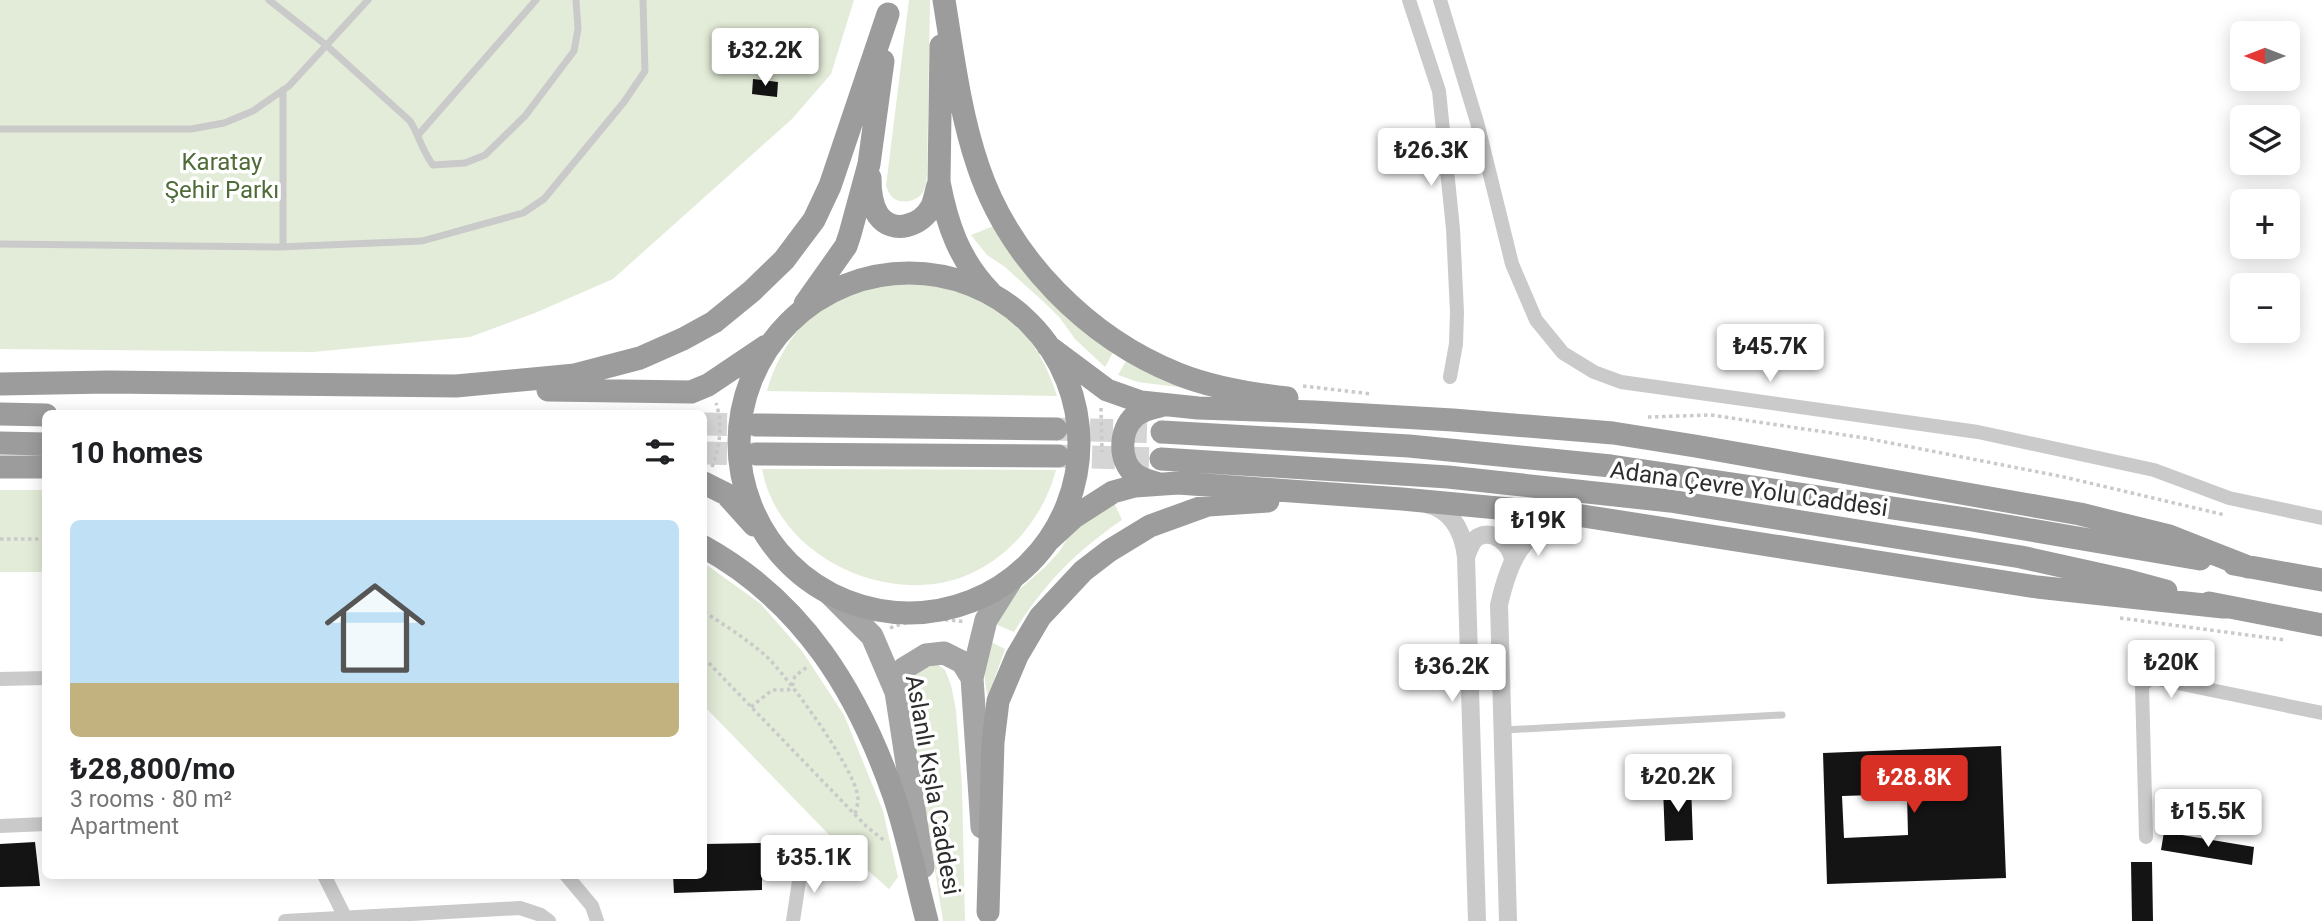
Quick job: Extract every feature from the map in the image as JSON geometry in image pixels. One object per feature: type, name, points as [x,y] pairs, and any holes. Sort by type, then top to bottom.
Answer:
[{"type":"highway","points":[[869,164],[872,200],[878,215],[888,224],[900,226],[912,225],[924,217],[933,204],[939,182],[943,0]]},
{"type":"highway","points":[[943,0],[966,127],[978,168],[991,197],[1017,244],[1049,284],[1088,321],[1153,362],[1205,383],[1273,397],[1453,420]]},
{"type":"highway","points":[[0,384],[109,382],[456,386],[691,392],[708,385],[774,340],[800,313],[845,246],[869,164],[889,7]]},
{"type":"highway","points":[[456,386],[575,375],[640,358],[683,340],[714,322],[752,291],[784,260],[814,220],[830,186],[889,7]]},
{"type":"highway","points":[[939,182],[952,237],[975,277],[992,295],[1023,317],[1048,346],[1071,392],[1077,417],[1077,469],[1071,494],[1049,540]]},
{"type":"highway","points":[[800,313],[834,290],[873,277],[914,273],[954,279],[992,295]]},
{"type":"highway","points":[[774,340],[755,372],[740,425],[743,481],[756,516],[775,548],[807,580],[830,594],[859,606],[891,613],[923,613],[955,607],[985,596],[1012,579],[1074,517],[1113,492],[1135,486],[1160,484],[1402,499],[1583,516],[2037,587],[2223,607]]},
{"type":"highway","points":[[1048,346],[1107,390],[1160,406],[1453,420],[1613,433],[2080,514],[2169,537],[2248,567]]},
{"type":"highway","points":[[658,391],[673,393],[683,398],[693,410]]},
{"type":"highway","points":[[1160,406],[1136,415],[1127,425],[1123,438],[1123,455],[1128,467],[1136,475],[1160,484]]},
{"type":"highway","points":[[0,414],[42,415]]},
{"type":"highway","points":[[757,425],[1056,429]]},
{"type":"highway","name":"Adana Çevre Yolu Caddesi","points":[[1162,432],[1409,446],[1611,466],[1966,519],[2322,580]]},
{"type":"highway","points":[[0,443],[42,444]]},
{"type":"highway","points":[[757,454],[1058,456]]},
{"type":"highway","name":"Adana Çevre Yolu Caddesi","points":[[1161,459],[1448,477],[1670,501],[2021,557],[2129,580],[2223,607],[2322,625]]},
{"type":"highway","points":[[0,467],[42,467]]},
{"type":"highway","points":[[707,484],[726,494],[788,562]]},
{"type":"highway","points":[[988,917],[993,742],[998,701],[1017,656],[1052,602],[1083,571],[1109,551],[1150,526],[1208,505],[1353,496]]},
{"type":"highway","points":[[707,549],[774,595],[817,662],[849,691],[895,799],[929,921]]},
{"type":"main road","name":"Aslanlı Kışla Caddesi","points":[[988,917],[972,678],[986,620],[1012,579]]},
{"type":"main road","name":"Aslanlı Kışla Caddesi","points":[[830,594],[872,636],[895,692],[929,921]]},
{"type":"main road","points":[[895,692],[903,669],[926,655],[944,653],[962,662],[972,678]]},
{"type":"street","points":[[1409,0],[1439,91],[1453,229],[1457,312],[1456,344],[1450,377]]},
{"type":"street","points":[[1440,0],[1477,122],[1512,264],[1536,320],[1563,353],[1594,372],[1621,382],[1978,432],[2154,470],[2229,498],[2322,518]]},
{"type":"street","points":[[1402,499],[1438,507],[1464,535],[1477,921]]},
{"type":"street","points":[[1508,921],[1499,606],[1513,559],[1527,540],[1549,524],[1583,516]]},
{"type":"street","points":[[1466,557],[1470,545],[1477,537],[1485,536],[1506,542],[1513,559]]},
{"type":"street","points":[[0,678],[42,678]]},
{"type":"street","points":[[2146,837],[2142,686],[2148,679],[2322,713]]},
{"type":"street","points":[[0,826],[42,824]]},
{"type":"street","points":[[793,921],[801,867]]},
{"type":"street","points":[[327,879],[345,917]]},
{"type":"street","points":[[569,879],[592,906],[597,921]]},
{"type":"street","points":[[285,921],[520,908],[541,915],[549,921]]},
{"type":"lane","points":[[269,0],[326,45],[410,121],[419,134],[424,153],[433,165],[465,163],[485,155],[525,116],[574,51],[578,29],[576,0]]},
{"type":"lane","points":[[0,129],[191,129],[224,123],[253,111],[283,90],[368,0]]},
{"type":"lane","points":[[0,244],[283,247],[422,242],[523,213],[544,200],[624,102],[645,71],[643,0]]},
{"type":"lane","points":[[419,134],[535,1]]},
{"type":"lane","points":[[283,90],[283,247]]},
{"type":"lane","points":[[1503,730],[1782,715]]},
{"type":"path","points":[[0,539],[42,539]]},
{"type":"path","points":[[707,614],[732,629],[767,657],[815,717],[846,768],[858,797],[855,814]]},
{"type":"path","points":[[2117,617],[2297,642]]},
{"type":"path","points":[[872,636],[898,625],[943,619],[969,623],[981,638]]},
{"type":"path","points":[[707,661],[855,814],[886,842]]},
{"type":"path","points":[[751,707],[772,690],[788,690],[792,687],[795,676],[817,662]]},
{"type":"green space","name":"Karatay Şehir Parkı","points":[[0,0],[854,0],[831,74],[792,119],[613,279],[535,313],[470,337],[313,352],[0,349]]},
{"type":"green space","points":[[909,0],[930,0],[927,175],[923,192],[913,200],[904,202],[892,197],[886,186]]},
{"type":"green space","points":[[999,224],[1119,342],[1105,367],[1075,339],[1046,304],[1005,267],[987,255],[971,235]]},
{"type":"green space","points":[[901,280],[956,290],[1000,311],[1018,326],[1033,345],[1057,396],[767,391],[780,358],[812,315],[841,295],[857,288]]},
{"type":"green space","points":[[1131,352],[1202,390],[1138,382],[1118,375]]},
{"type":"green space","points":[[762,469],[1056,470],[1034,519],[1023,534],[997,558],[965,576],[937,583],[909,585],[880,581],[852,572],[826,559],[803,541],[784,520],[769,492]]},
{"type":"green space","points":[[0,490],[42,490],[42,572],[0,572]]},
{"type":"green space","points":[[1111,496],[1122,520],[1062,570],[1014,632],[995,624],[1014,594],[1045,567],[1071,533]]},
{"type":"green space","points":[[707,565],[761,604],[802,651],[844,715],[883,811],[898,877],[889,889],[840,846],[707,709]]},
{"type":"green space","points":[[991,642],[1005,649],[988,697],[985,669]]},
{"type":"green space","points":[[935,663],[945,670],[956,710],[962,786],[965,921],[943,921],[907,694],[911,671]]},
{"type":"building","points":[[753,79],[778,82],[777,97],[752,94]]},
{"type":"building","points":[[2001,746],[2006,878],[1827,884],[1823,753]],"holes":[[[1907,794],[1908,835],[1844,838],[1842,796]]]},
{"type":"building","points":[[1691,786],[1693,840],[1665,841],[1663,787]]},
{"type":"building","points":[[2164,832],[2254,847],[2252,865],[2161,850]]},
{"type":"building","points":[[35,842],[40,886],[0,887],[0,844]]},
{"type":"building","points":[[762,843],[762,890],[674,893],[673,879],[707,879],[707,844]]},
{"type":"building","points":[[2131,862],[2152,862],[2153,921],[2132,921]]},
{"type":"tunnel","points":[[707,424],[757,425]]},
{"type":"tunnel","points":[[1056,429],[1162,432]]},
{"type":"tunnel","points":[[707,453],[757,454]]},
{"type":"tunnel","points":[[1058,456],[1161,459]]}]
